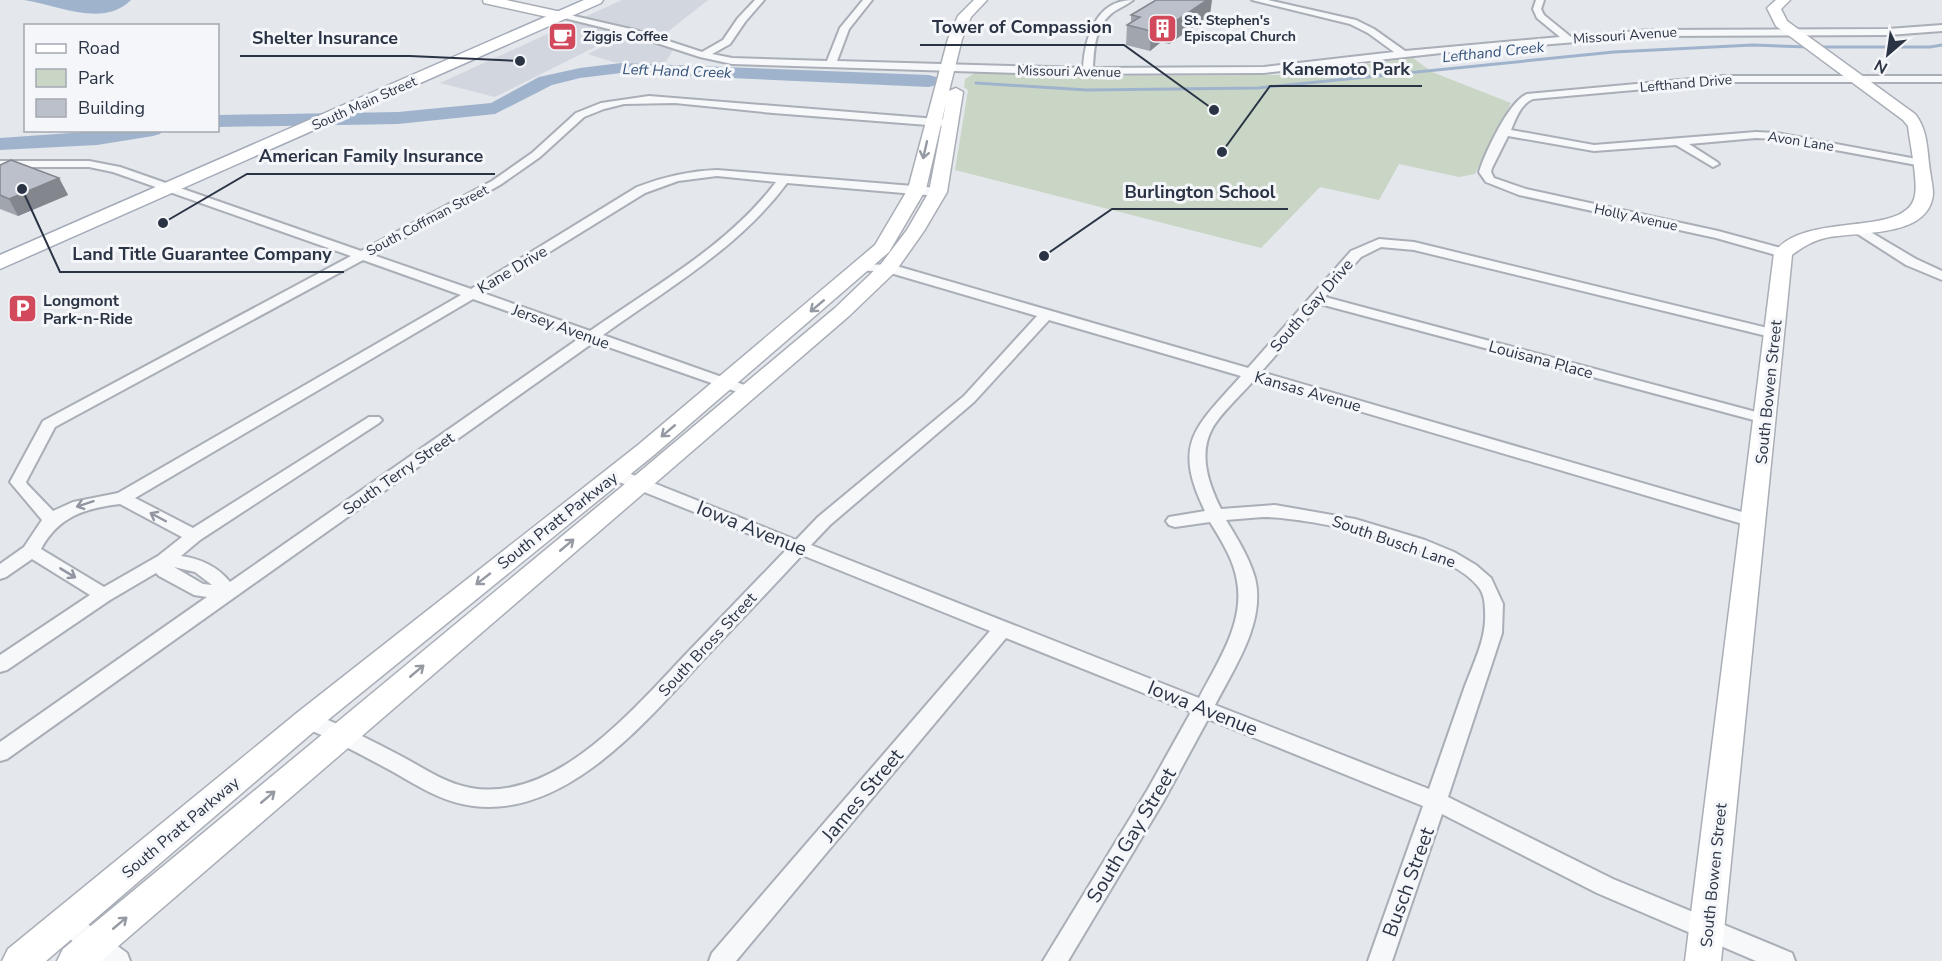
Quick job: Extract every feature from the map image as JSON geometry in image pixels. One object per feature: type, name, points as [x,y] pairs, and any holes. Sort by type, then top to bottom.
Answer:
[{"type":"main road","name":"South Main Street","points":[[0,263],[596,0]]},
{"type":"street","points":[[489,0],[561,16]]},
{"type":"street","points":[[703,55],[728,42],[741,20],[760,0]]},
{"type":"street","points":[[831,64],[845,28],[868,0]]},
{"type":"street","points":[[1088,71],[1089,43],[1094,29],[1112,10],[1129,0]]},
{"type":"street","points":[[1256,0],[1353,21],[1404,55]]},
{"type":"street","points":[[1540,0],[1537,9],[1540,16],[1568,39]]},
{"type":"street","points":[[1783,253],[1794,244],[1809,237],[1887,225],[1906,219],[1916,213],[1923,202],[1924,194],[1916,126],[1909,117],[1781,23],[1774,8],[1784,0]]},
{"type":"street","name":"South Pratt Parkway","points":[[20,961],[308,720],[615,474],[842,312],[888,268],[915,231],[927,190],[941,122],[957,86],[960,64],[955,39],[965,16],[986,8]]},
{"type":"street","name":"Missouri Avenue","points":[[561,16],[641,34],[703,55],[732,61],[960,64],[1088,71],[1211,71],[1292,68],[1568,39],[1679,32],[1888,32],[1942,28]]},
{"type":"street","points":[[1278,56],[1292,68]]},
{"type":"street","name":"Lefthand Drive","points":[[1490,180],[1485,172],[1486,168],[1522,101],[1531,96],[1724,79],[1942,79]]},
{"type":"street","name":"South Coffman Street","points":[[51,519],[44,509],[25,495],[18,482],[49,424],[513,173],[580,115],[606,104],[630,101],[672,101],[941,122]]},
{"type":"street","name":"Avon Lane","points":[[1505,132],[1594,148],[1755,135],[1776,136],[1922,163]]},
{"type":"street","points":[[1679,142],[1713,164]]},
{"type":"street","name":"Jersey Avenue","points":[[0,164],[89,164],[116,169],[736,387]]},
{"type":"street","name":"Kane Drive","points":[[51,519],[70,509],[99,500],[122,498],[472,294],[641,190],[663,181],[695,174],[717,173],[927,190]]},
{"type":"street","name":"South Terry Street","points":[[0,753],[592,337],[730,237],[764,206],[784,178]]},
{"type":"street","name":"Holly Avenue","points":[[1490,180],[1523,192],[1718,235],[1783,253]]},
{"type":"street","name":"South Pratt Parkway","points":[[75,961],[640,484],[736,387],[882,248],[927,190]]},
{"type":"street","points":[[1857,228],[1911,262],[1942,276]]},
{"type":"street","name":"South Gay Drive","points":[[1204,708],[1244,628],[1248,598],[1243,571],[1214,516],[1203,485],[1196,455],[1198,441],[1204,428],[1249,374],[1356,254],[1379,243],[1399,243],[1775,334]]},
{"type":"street","name":"South Bowen Street","points":[[1703,961],[1783,253]]},
{"type":"street","name":"Kansas Avenue","points":[[862,267],[888,268],[1045,316],[1753,521]]},
{"type":"street","name":"Louisana Place","points":[[1316,299],[1766,419]]},
{"type":"street","name":"South Bross Street","points":[[308,720],[342,734],[447,791],[470,796],[505,796],[541,787],[568,774],[603,750],[632,723],[799,546],[876,476],[969,399],[1045,316]]},
{"type":"street","points":[[0,665],[104,595],[164,561],[194,536],[374,420]]},
{"type":"street","name":"Iowa Avenue","points":[[615,474],[1437,802],[1605,886],[1783,961]]},
{"type":"street","points":[[122,498],[194,536]]},
{"type":"street","name":"South Busch Lane","points":[[1175,521],[1272,511],[1308,513],[1346,521],[1446,555],[1467,567],[1484,582],[1492,598],[1496,620],[1437,802]]},
{"type":"street","points":[[0,573],[31,551],[39,534],[51,519]]},
{"type":"street","points":[[31,551],[104,595]]},
{"type":"street","points":[[164,561],[184,561],[210,573],[219,578],[228,593]]},
{"type":"street","name":"James Street","points":[[721,961],[1004,628]]},
{"type":"street","name":"South Gay Street","points":[[1055,961],[1112,868],[1204,708]]},
{"type":"street","name":"Busch Street","points":[[1380,961],[1437,802]]},
{"type":"street","points":[[66,922],[118,961]]},
{"type":"shaded area","points":[[622,0],[708,0],[665,34],[619,35],[495,97],[440,83]]},
{"type":"shaded area","points":[[624,36],[675,47],[663,66],[613,62],[588,54]]},
{"type":"green space","points":[[1413,58],[1432,72],[1511,103],[1475,174],[1459,177],[1399,164],[1379,200],[1320,187],[1261,248],[955,170],[968,90],[964,87],[965,79],[975,73],[1101,76],[1281,75]]},
{"type":"water","points":[[24,0],[131,0],[107,13],[94,14]]},
{"type":"building","points":[[1156,0],[1207,0],[1171,24],[1163,23],[1151,31],[1127,25],[1140,17],[1131,15]]},
{"type":"building","points":[[11,160],[59,178],[9,199],[0,195],[0,165]]},
{"type":"waterway","name":"Lefthand Creek","points":[[976,83],[1087,90],[1258,88],[1614,52],[1753,45],[1809,47]]},
{"type":"waterway","name":"Lefthand Creek","points":[[1818,47],[1930,47],[1942,45]]},
{"type":"waterway","name":"Left Hand Creek","points":[[219,121],[398,118],[495,108],[546,81],[580,73],[621,68],[929,81]]},
{"type":"waterway","name":"Left Hand Creek","points":[[0,144],[97,139],[141,132]]},
{"type":"place","name":"St. Stephen's Episcopal Church","points":[[1163,28]]},
{"type":"place","name":"Ziggis Coffee","points":[[562,36]]},
{"type":"place","name":"Shelter Insurance","points":[[520,61]]},
{"type":"place","name":"Tower of Compassion","points":[[1214,110]]},
{"type":"place","name":"Kanemoto Park","points":[[1222,152]]},
{"type":"place","name":"Land Title Guarantee Company","points":[[22,189]]},
{"type":"place","name":"American Family Insurance","points":[[163,223]]},
{"type":"place","name":"Burlington School","points":[[1044,256]]},
{"type":"place","name":"Longmont Park-n-Ride","points":[[22,309]]}]
